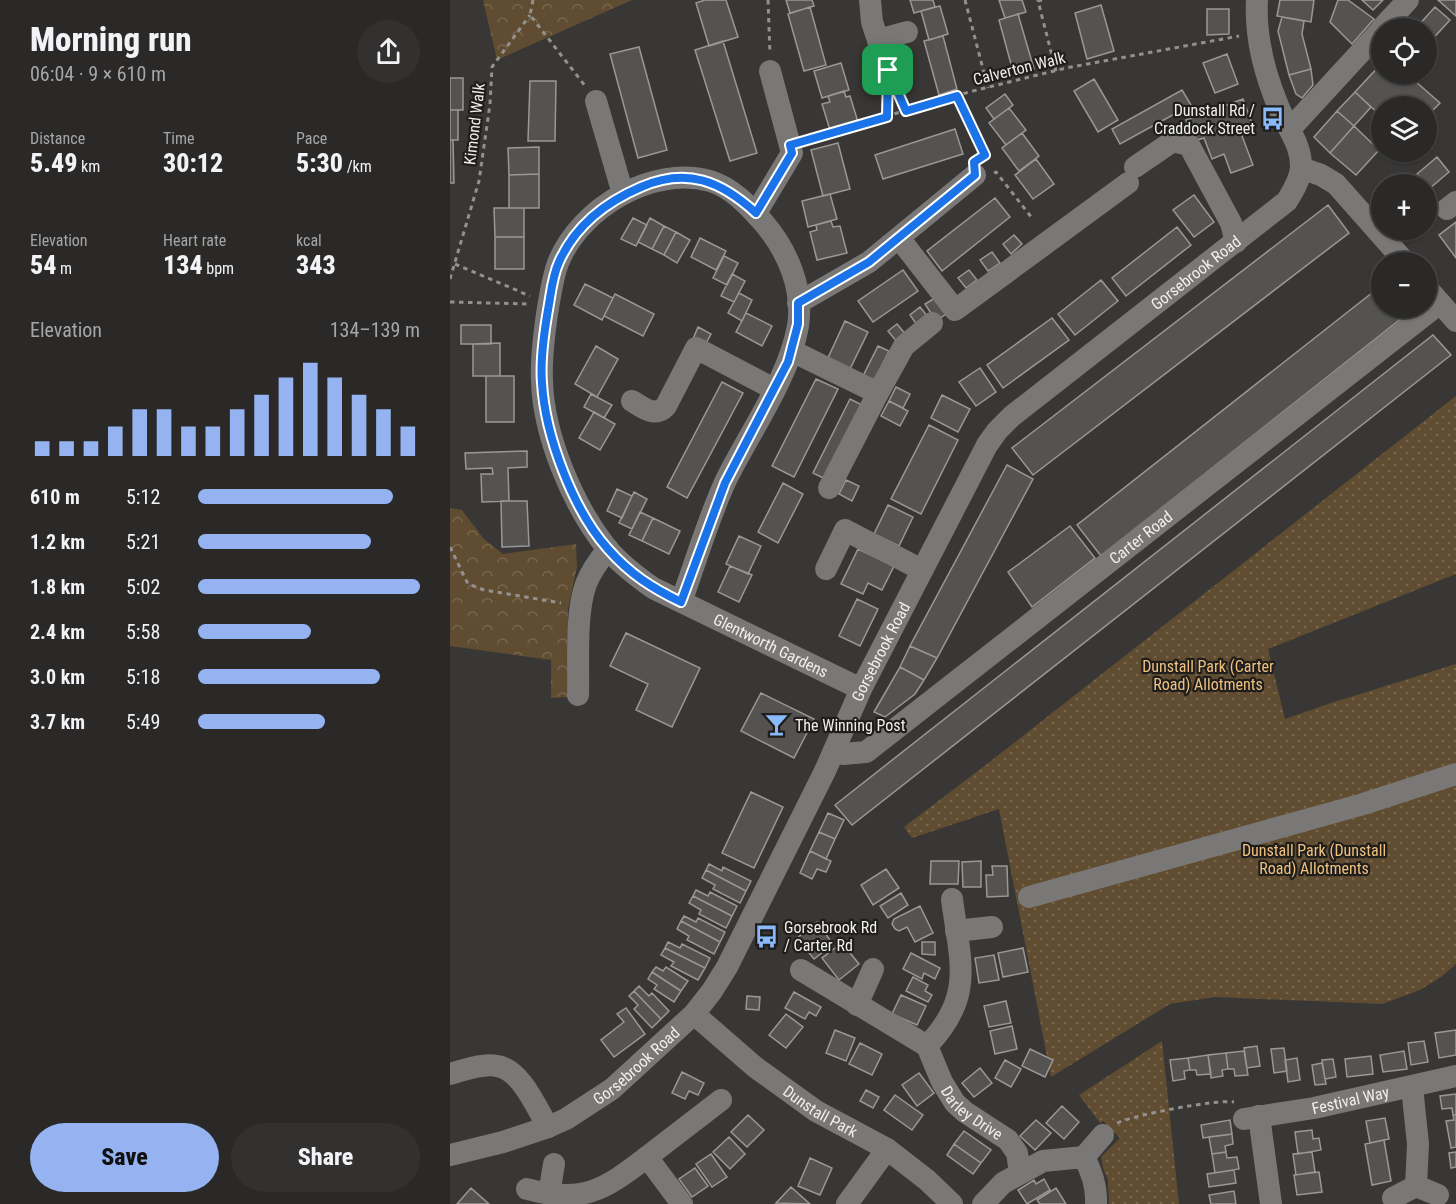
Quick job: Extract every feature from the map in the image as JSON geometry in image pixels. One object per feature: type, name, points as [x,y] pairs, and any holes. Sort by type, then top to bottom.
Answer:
[{"type":"street","points":[[870,0],[872,22],[888,70]]},
{"type":"street","points":[[1257,0],[1258,32],[1274,94],[1300,150],[1301,168],[1321,175],[1336,184],[1396,252]]},
{"type":"street","points":[[1392,18],[1408,0]]},
{"type":"street","points":[[878,40],[907,32]]},
{"type":"street","points":[[1290,129],[1371,41]]},
{"type":"street","points":[[756,213],[792,153],[770,70]]},
{"type":"street","points":[[596,101],[623,194]]},
{"type":"street","points":[[899,238],[955,310],[1173,141],[1189,145],[1231,223],[1236,242]]},
{"type":"street","name":"Gorsebrook Road","points":[[450,1155],[502,1142],[566,1119],[612,1089],[694,1014],[727,967],[834,752],[861,689],[976,464],[997,431],[1052,384],[1287,201],[1299,180],[1301,168]]},
{"type":"street","points":[[798,303],[869,262],[983,169]]},
{"type":"street","name":"Glentworth Gardens","points":[[681,602],[725,483],[788,362],[798,324],[798,303],[790,263],[775,236],[756,213],[742,201],[711,182],[674,178],[655,181],[623,194],[599,210],[582,227],[559,262],[544,332],[542,382],[547,419],[566,477],[594,530],[608,549],[652,588],[861,689]]},
{"type":"street","points":[[1437,300],[1456,321]]},
{"type":"street","name":"Carter Road","points":[[834,752],[843,754],[866,752],[1404,318]]},
{"type":"street","points":[[829,488],[904,346],[932,323]]},
{"type":"street","points":[[632,401],[653,413],[661,411],[666,406],[696,348],[774,389]]},
{"type":"street","points":[[792,351],[878,393]]},
{"type":"street","points":[[826,569],[845,530],[922,570]]},
{"type":"street","points":[[578,695],[581,606],[586,585],[595,564],[608,549]]},
{"type":"street","points":[[1029,897],[1360,805],[1456,774]]},
{"type":"street","points":[[801,970],[927,1046],[949,1019],[957,1003],[961,986],[952,899]]},
{"type":"street","points":[[956,931],[992,927]]},
{"type":"street","points":[[857,1005],[873,969]]},
{"type":"street","name":"Dunstall Park","points":[[694,1014],[755,1067],[816,1111],[887,1149],[927,1180],[952,1204]]},
{"type":"street","name":"Darley Drive","points":[[927,1046],[942,1083],[955,1103],[1008,1140],[1017,1153],[1020,1172]]},
{"type":"street","points":[[450,1074],[498,1065],[511,1071],[523,1084],[548,1127]]},
{"type":"street","name":"Festival Way","points":[[1251,1118],[1314,1108],[1456,1076]]},
{"type":"street","points":[[1412,1087],[1418,1144],[1416,1186]]},
{"type":"street","points":[[527,1189],[563,1196],[582,1195],[599,1190],[722,1100]]},
{"type":"street","points":[[1251,1118],[1271,1204]]},
{"type":"street","points":[[983,1204],[1003,1183],[1020,1172],[1043,1161],[1084,1157],[1104,1135]]},
{"type":"street","points":[[847,1204],[887,1149]]},
{"type":"street","points":[[647,1157],[682,1204]]},
{"type":"street","points":[[1084,1157],[1092,1174],[1096,1204]]},
{"type":"street","points":[[549,1194],[554,1164]]},
{"type":"street","points":[[1393,1198],[1416,1186],[1438,1195]]},
{"type":"path","points":[[533,0],[530,15],[596,101]]},
{"type":"path","points":[[768,0],[770,70]]},
{"type":"path","points":[[965,0],[988,88]]},
{"type":"path","points":[[1042,0],[1038,1],[1056,71]]},
{"type":"path","name":"Kimond Walk","points":[[450,279],[479,181],[490,104],[492,67],[530,15]]},
{"type":"path","name":"Calverton Walk","points":[[790,145],[957,96],[1056,71],[1258,32]]},
{"type":"path","points":[[888,70],[906,111]]},
{"type":"path","points":[[887,117],[888,70]]},
{"type":"path","points":[[957,96],[985,155],[983,169]]},
{"type":"path","points":[[985,155],[974,162],[983,169],[987,177],[996,171],[1032,219]]},
{"type":"path","points":[[455,264],[549,304]]},
{"type":"path","points":[[450,302],[549,304]]},
{"type":"path","points":[[450,547],[468,584],[484,590],[581,606]]},
{"type":"path","points":[[1104,1135],[1115,1123],[1124,1119],[1230,1101],[1243,1107],[1251,1118]]},
{"type":"green space","points":[[483,0],[632,0],[497,60]]},
{"type":"green space","name":"Dunstall Park (Dunstall Road) Allotments","points":[[1456,396],[1456,574],[1268,649],[1285,719],[1456,664],[1456,964],[1420,990],[1382,1004],[1215,997],[1170,1004],[1051,1077],[999,809],[912,838],[904,827]]},
{"type":"green space","points":[[450,508],[462,510],[484,539],[503,554],[576,544],[577,567],[568,609],[567,697],[551,698],[551,660],[450,646]]},
{"type":"green space","points":[[1162,1041],[1179,1204],[1109,1204],[1108,1180],[1101,1157],[1120,1138],[1103,1121],[1100,1123],[1079,1095]]},
{"type":"building","points":[[705,0],[726,0],[738,37],[709,46],[696,3]]},
{"type":"building","points":[[786,0],[812,0],[814,6],[790,13]]},
{"type":"building","points":[[910,0],[933,0],[935,7],[914,13]]},
{"type":"building","points":[[999,0],[1022,0],[1026,12],[1005,18]]},
{"type":"building","points":[[1280,0],[1314,0],[1311,22],[1277,16]]},
{"type":"building","points":[[1338,0],[1348,0],[1373,18],[1352,44],[1330,22]]},
{"type":"building","points":[[1362,0],[1383,0],[1373,10]]},
{"type":"building","points":[[1438,0],[1456,0],[1456,16]]},
{"type":"building","points":[[1101,5],[1114,51],[1087,59],[1075,13]]},
{"type":"building","points":[[940,6],[948,34],[929,40],[921,11]]},
{"type":"building","points":[[810,7],[826,65],[804,71],[788,14]]},
{"type":"building","points":[[1435,7],[1450,20],[1437,34],[1437,18],[1425,18]]},
{"type":"building","points":[[1207,9],[1229,9],[1229,34],[1207,35]]},
{"type":"building","points":[[1018,14],[1034,69],[1014,75],[999,20]]},
{"type":"building","points":[[1282,17],[1304,21],[1302,34],[1311,69],[1289,75],[1278,31]]},
{"type":"building","points":[[943,36],[957,89],[939,95],[924,41]]},
{"type":"building","points":[[723,41],[757,153],[730,161],[695,50]]},
{"type":"building","points":[[639,47],[667,150],[638,158],[610,54]]},
{"type":"building","points":[[1227,54],[1238,84],[1215,93],[1203,63]]},
{"type":"building","points":[[841,63],[849,90],[822,98],[814,71]]},
{"type":"building","points":[[1311,69],[1313,85],[1302,98],[1296,94],[1289,75]]},
{"type":"building","points":[[1371,75],[1371,84],[1418,84],[1432,96],[1371,96],[1371,107],[1355,92]]},
{"type":"building","points":[[450,78],[463,78],[463,110],[450,110]]},
{"type":"building","points":[[1094,79],[1118,120],[1098,132],[1074,91]]},
{"type":"building","points":[[530,81],[556,81],[555,141],[528,141]]},
{"type":"building","points":[[1182,90],[1191,105],[1120,144],[1112,129]]},
{"type":"building","points":[[844,91],[846,97],[850,96],[858,122],[830,130],[822,104],[830,102],[828,96]]},
{"type":"building","points":[[1355,92],[1371,107],[1354,126],[1337,111]]},
{"type":"building","points":[[1005,94],[1013,105],[994,119],[986,108]]},
{"type":"building","points":[[1243,99],[1252,123],[1239,128],[1253,165],[1231,173],[1224,154],[1212,159],[1204,138],[1194,141],[1186,120]]},
{"type":"building","points":[[1009,108],[1026,130],[1006,145],[989,123]]},
{"type":"building","points":[[450,110],[458,110],[458,140],[450,140]]},
{"type":"building","points":[[1337,111],[1354,126],[1330,153],[1314,137]]},
{"type":"building","points":[[1354,126],[1371,142],[1371,159],[1356,175],[1330,153]]},
{"type":"building","points":[[955,129],[963,154],[883,179],[875,155]]},
{"type":"building","points":[[1022,133],[1039,156],[1019,171],[1002,148]]},
{"type":"building","points":[[450,140],[453,140],[454,183],[450,183]]},
{"type":"building","points":[[838,143],[850,189],[823,196],[811,150]]},
{"type":"building","points":[[539,147],[539,174],[509,175],[508,148]]},
{"type":"building","points":[[1437,157],[1449,172],[1437,182],[1437,174],[1417,174],[1431,162],[1437,162]]},
{"type":"building","points":[[1036,159],[1054,184],[1033,199],[1015,175]]},
{"type":"building","points":[[539,174],[539,208],[509,208],[509,175]]},
{"type":"building","points":[[830,194],[837,219],[808,227],[802,201]]},
{"type":"building","points":[[1194,195],[1214,222],[1194,237],[1173,210]]},
{"type":"building","points":[[995,198],[1010,217],[942,271],[927,251]]},
{"type":"building","points":[[1328,205],[1349,233],[1033,475],[1012,448]]},
{"type":"building","points":[[494,208],[524,208],[524,237],[495,237]]},
{"type":"building","points":[[633,218],[647,225],[636,246],[621,239]]},
{"type":"building","points":[[650,218],[664,226],[652,249],[638,242]]},
{"type":"building","points":[[831,221],[833,227],[840,226],[847,253],[817,260],[810,232],[817,230],[816,225]]},
{"type":"building","points":[[1456,222],[1456,258],[1439,235]]},
{"type":"building","points":[[664,226],[676,232],[664,255],[652,249]]},
{"type":"building","points":[[1177,227],[1191,245],[1126,296],[1112,278]]},
{"type":"building","points":[[676,232],[690,240],[677,263],[664,255]]},
{"type":"building","points":[[1014,235],[1022,244],[1011,254],[1003,244]]},
{"type":"building","points":[[495,237],[524,237],[524,269],[495,269]]},
{"type":"building","points":[[700,238],[726,251],[716,270],[691,257]]},
{"type":"building","points":[[992,252],[1000,263],[988,271],[980,260]]},
{"type":"building","points":[[724,256],[738,263],[727,285],[713,278]]},
{"type":"building","points":[[903,270],[918,291],[873,322],[858,301]]},
{"type":"building","points":[[969,270],[977,280],[966,288],[958,278]]},
{"type":"building","points":[[732,274],[745,281],[734,302],[721,296]]},
{"type":"building","points":[[1101,280],[1118,301],[1075,335],[1058,314]]},
{"type":"building","points":[[585,284],[613,298],[602,320],[574,305]]},
{"type":"building","points":[[739,293],[752,300],[742,321],[728,313]]},
{"type":"building","points":[[615,294],[654,314],[643,336],[604,316]]},
{"type":"building","points":[[1371,294],[1371,318],[1402,318],[1101,556],[1077,525]]},
{"type":"building","points":[[935,298],[946,314],[936,321],[925,304]]},
{"type":"building","points":[[920,307],[928,317],[917,325],[910,315]]},
{"type":"building","points":[[746,313],[772,326],[762,346],[736,332]]},
{"type":"building","points":[[1052,318],[1069,340],[1003,388],[987,365]]},
{"type":"building","points":[[845,321],[868,332],[849,371],[827,360]]},
{"type":"building","points":[[897,324],[906,335],[897,342],[888,331]]},
{"type":"building","points":[[461,325],[491,325],[491,344],[461,344]]},
{"type":"building","points":[[698,327],[711,334],[705,345],[693,339]]},
{"type":"building","points":[[1433,335],[1451,355],[852,825],[835,805]]},
{"type":"building","points":[[500,343],[500,376],[473,376],[473,344]]},
{"type":"building","points":[[596,346],[618,359],[597,397],[575,384]]},
{"type":"building","points":[[878,346],[889,351],[873,383],[862,378]]},
{"type":"building","points":[[980,368],[996,392],[976,406],[959,382]]},
{"type":"building","points":[[486,376],[514,376],[514,422],[486,422]]},
{"type":"building","points":[[816,379],[838,389],[794,477],[772,466]]},
{"type":"building","points":[[722,382],[743,393],[687,498],[667,487]]},
{"type":"building","points":[[896,387],[910,394],[903,408],[889,401]]},
{"type":"building","points":[[591,394],[612,405],[604,418],[584,407]]},
{"type":"building","points":[[942,395],[970,409],[958,432],[931,418]]},
{"type":"building","points":[[850,399],[862,405],[825,479],[813,473]]},
{"type":"building","points":[[889,401],[908,411],[900,426],[881,416]]},
{"type":"building","points":[[594,412],[615,424],[600,450],[579,438]]},
{"type":"building","points":[[929,425],[958,440],[921,514],[891,499]]},
{"type":"building","points":[[527,451],[527,467],[508,468],[509,501],[482,502],[481,474],[493,474],[492,468],[466,469],[465,453]]},
{"type":"building","points":[[1007,465],[1033,479],[937,658],[910,646]]},
{"type":"building","points":[[846,480],[859,486],[852,501],[839,494]]},
{"type":"building","points":[[783,483],[803,494],[778,543],[758,532]]},
{"type":"building","points":[[617,489],[632,496],[622,518],[607,511]]},
{"type":"building","points":[[634,492],[647,499],[632,529],[619,523]]},
{"type":"building","points":[[501,501],[527,501],[529,546],[502,547]]},
{"type":"building","points":[[888,505],[913,517],[899,546],[874,534]]},
{"type":"building","points":[[640,512],[653,518],[642,541],[629,535]]},
{"type":"building","points":[[653,518],[680,531],[669,554],[642,541]]},
{"type":"building","points":[[1070,526],[1095,558],[1032,607],[1008,572]]},
{"type":"building","points":[[739,536],[761,546],[748,574],[726,564]]},
{"type":"building","points":[[858,549],[894,566],[882,590],[868,583],[863,594],[841,584]]},
{"type":"building","points":[[730,566],[752,575],[739,602],[718,592]]},
{"type":"building","points":[[857,599],[878,609],[860,646],[839,636]]},
{"type":"building","points":[[626,633],[700,668],[672,727],[636,710],[648,684],[610,666]]},
{"type":"building","points":[[910,646],[937,658],[924,680],[900,667]]},
{"type":"building","points":[[900,667],[924,680],[915,694],[885,717],[874,712]]},
{"type":"building","name":"The Winning Post","points":[[761,693],[814,719],[794,758],[741,731]]},
{"type":"building","points":[[751,792],[783,807],[754,868],[722,853]]},
{"type":"building","points":[[828,813],[844,820],[835,839],[819,832]]},
{"type":"building","points":[[819,832],[835,839],[826,859],[810,851]]},
{"type":"building","points":[[810,851],[831,861],[826,872],[817,869],[812,879],[800,873]]},
{"type":"building","points":[[931,861],[959,861],[958,884],[930,884]]},
{"type":"building","points":[[981,861],[981,887],[963,887],[962,862]]},
{"type":"building","points":[[709,864],[722,871],[723,867],[751,881],[746,891],[706,870]]},
{"type":"building","points":[[992,866],[1007,866],[1008,896],[987,897],[986,875],[993,875]]},
{"type":"building","points":[[886,869],[899,888],[873,905],[861,885]]},
{"type":"building","points":[[706,870],[746,891],[740,903],[713,889],[715,885],[702,878]]},
{"type":"building","points":[[696,890],[708,896],[710,892],[737,906],[732,916],[693,896]]},
{"type":"building","points":[[901,893],[908,905],[888,918],[880,906]]},
{"type":"building","points":[[693,896],[732,916],[726,928],[699,914],[701,910],[689,903]]},
{"type":"building","points":[[920,906],[933,933],[915,942],[907,927],[899,931],[892,924],[894,919]]},
{"type":"building","points":[[684,916],[696,922],[698,918],[725,932],[720,942],[681,921]]},
{"type":"building","points":[[681,921],[720,942],[714,954],[687,940],[689,936],[677,929]]},
{"type":"building","points":[[817,922],[833,944],[814,959],[797,938]]},
{"type":"building","points":[[668,942],[680,948],[682,944],[710,958],[705,968],[665,948]]},
{"type":"building","points":[[922,942],[935,942],[935,955],[922,954]]},
{"type":"building","points":[[842,943],[859,964],[839,980],[822,958]]},
{"type":"building","points":[[665,948],[705,968],[698,980],[671,966],[674,962],[661,955]]},
{"type":"building","points":[[1023,948],[1028,972],[1003,977],[998,953]]},
{"type":"building","points":[[911,953],[940,968],[935,979],[924,973],[922,979],[903,969]]},
{"type":"building","points":[[994,955],[999,980],[979,983],[975,958]]},
{"type":"building","points":[[656,967],[663,971],[666,967],[688,981],[681,991],[652,972]]},
{"type":"building","points":[[652,972],[681,991],[674,1002],[654,989],[657,985],[648,979]]},
{"type":"building","points":[[913,977],[928,985],[925,991],[932,995],[928,1002],[906,991]]},
{"type":"building","points":[[639,986],[649,996],[652,993],[669,1011],[661,1019],[634,991]]},
{"type":"building","points":[[634,991],[661,1019],[652,1028],[634,1009],[638,1005],[629,996]]},
{"type":"building","points":[[794,992],[821,1007],[816,1016],[809,1012],[805,1019],[785,1008]]},
{"type":"building","points":[[901,995],[926,1006],[917,1025],[892,1014]]},
{"type":"building","points":[[747,996],[760,997],[759,1010],[746,1009]]},
{"type":"building","points":[[1006,1001],[1011,1023],[989,1027],[984,1006]]},
{"type":"building","points":[[626,1008],[645,1034],[614,1057],[601,1040],[624,1022],[617,1014]]},
{"type":"building","points":[[786,1014],[803,1027],[786,1048],[769,1035]]},
{"type":"building","points":[[1012,1026],[1017,1049],[995,1054],[990,1031]]},
{"type":"building","points":[[835,1030],[855,1038],[846,1061],[826,1053]]},
{"type":"building","points":[[1456,1030],[1456,1055],[1439,1058],[1435,1033]]},
{"type":"building","points":[[1424,1041],[1428,1062],[1411,1065],[1408,1043]]},
{"type":"building","points":[[860,1043],[882,1054],[872,1075],[849,1064]]},
{"type":"building","points":[[1257,1046],[1260,1066],[1247,1068],[1244,1048]]},
{"type":"building","points":[[1284,1048],[1287,1071],[1274,1073],[1271,1049]]},
{"type":"building","points":[[1030,1049],[1053,1060],[1045,1077],[1022,1066]]},
{"type":"building","points":[[1244,1051],[1248,1075],[1235,1076],[1234,1069],[1228,1069],[1226,1053]]},
{"type":"building","points":[[1404,1051],[1407,1069],[1383,1072],[1380,1055]]},
{"type":"building","points":[[1226,1053],[1228,1069],[1222,1070],[1223,1076],[1211,1078],[1208,1055]]},
{"type":"building","points":[[1208,1055],[1211,1074],[1197,1075],[1196,1070],[1190,1070],[1188,1058]]},
{"type":"building","points":[[1371,1056],[1373,1074],[1347,1077],[1345,1059]]},
{"type":"building","points":[[1188,1058],[1190,1070],[1184,1071],[1185,1079],[1173,1081],[1170,1060]]},
{"type":"building","points":[[1297,1058],[1300,1080],[1288,1082],[1285,1060]]},
{"type":"building","points":[[1333,1059],[1336,1077],[1325,1079],[1322,1060]]},
{"type":"building","points":[[1005,1060],[1021,1069],[1011,1087],[995,1078]]},
{"type":"building","points":[[1322,1063],[1326,1084],[1315,1085],[1312,1065]]},
{"type":"building","points":[[980,1068],[992,1083],[974,1097],[962,1083]]},
{"type":"building","points":[[682,1072],[704,1083],[698,1095],[689,1091],[685,1099],[672,1093]]},
{"type":"building","points":[[919,1073],[934,1093],[917,1106],[902,1085]]},
{"type":"building","points":[[866,1090],[879,1097],[873,1108],[860,1101]]},
{"type":"building","points":[[1456,1094],[1456,1115],[1453,1115],[1452,1108],[1442,1109],[1440,1096]]},
{"type":"building","points":[[895,1095],[923,1115],[912,1130],[884,1110]]},
{"type":"building","points":[[1062,1106],[1079,1122],[1064,1139],[1046,1123]]},
{"type":"building","points":[[748,1115],[764,1130],[747,1147],[731,1132]]},
{"type":"building","points":[[1453,1115],[1456,1115],[1456,1147],[1451,1148],[1446,1121],[1454,1120]]},
{"type":"building","points":[[1385,1118],[1389,1139],[1370,1143],[1366,1121]]},
{"type":"building","points":[[1036,1120],[1051,1133],[1035,1150],[1020,1136]]},
{"type":"building","points":[[1230,1120],[1232,1134],[1203,1138],[1201,1125]]},
{"type":"building","points":[[1312,1130],[1313,1139],[1319,1138],[1321,1150],[1298,1154],[1295,1132]]},
{"type":"building","points":[[964,1131],[991,1150],[981,1163],[954,1144]]},
{"type":"building","points":[[1232,1134],[1233,1144],[1225,1146],[1226,1152],[1212,1154],[1209,1137]]},
{"type":"building","points":[[729,1137],[745,1154],[730,1169],[713,1152]]},
{"type":"building","points":[[1384,1140],[1391,1181],[1372,1185],[1365,1144]]},
{"type":"building","points":[[954,1144],[981,1163],[973,1174],[947,1155]]},
{"type":"building","points":[[1226,1152],[1227,1158],[1237,1157],[1239,1169],[1215,1173],[1212,1154]]},
{"type":"building","points":[[1312,1152],[1315,1172],[1296,1175],[1293,1154]]},
{"type":"building","points":[[1456,1152],[1456,1167],[1451,1168],[1449,1153]]},
{"type":"building","points":[[711,1154],[727,1177],[712,1187],[696,1164]]},
{"type":"building","points":[[810,1158],[832,1168],[820,1195],[798,1186]]},
{"type":"building","points":[[695,1168],[708,1186],[692,1197],[679,1179]]},
{"type":"building","points":[[1234,1170],[1236,1183],[1209,1187],[1207,1174]]},
{"type":"building","points":[[1319,1172],[1322,1192],[1297,1195],[1294,1175]]},
{"type":"building","points":[[1044,1179],[1050,1190],[1027,1204],[1018,1190],[1034,1180],[1036,1184]]},
{"type":"building","points":[[791,1187],[810,1204],[776,1203]]},
{"type":"building","points":[[471,1188],[489,1204],[457,1204]]},
{"type":"building","points":[[1056,1188],[1066,1204],[1040,1204],[1037,1200]]},
{"type":"building","points":[[1234,1191],[1236,1204],[1211,1204],[1209,1195]]},
{"type":"place","name":"Dunstall Rd / Craddock Street","points":[[1273,119]]},
{"type":"place","name":"The Winning Post","points":[[777,725]]},
{"type":"place","name":"Gorsebrook Rd / Carter Rd","points":[[766,936]]},
{"type":"route","points":[[888,70],[906,111],[957,96],[985,155],[974,162],[975,175],[869,262],[798,303],[798,324],[788,362],[725,483],[681,602],[652,588],[608,549],[579,503],[554,445],[547,419],[542,382],[544,332],[552,286],[559,262],[582,227],[599,210],[623,194],[655,181],[674,178],[711,182],[742,201],[756,213],[792,153],[790,145],[887,117],[888,70]]},
{"type":"park label","name":"Dunstall Park (Carter Road) Allotments","points":[[1208,675]]}]
